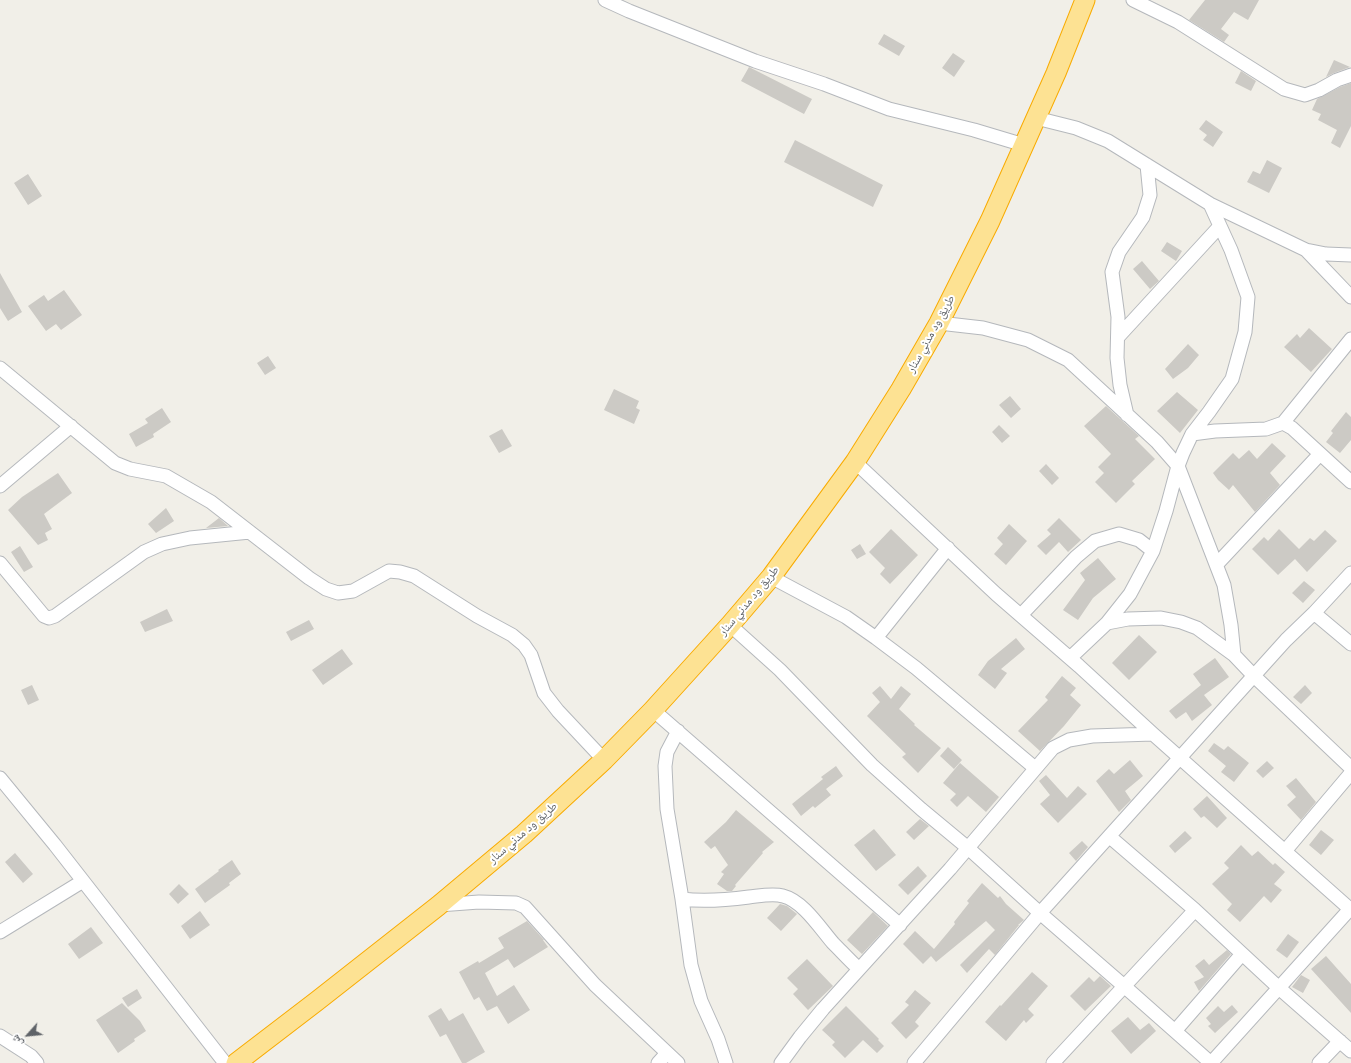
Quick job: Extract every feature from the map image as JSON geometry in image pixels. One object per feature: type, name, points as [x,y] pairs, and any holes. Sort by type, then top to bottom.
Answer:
[{"type":"highway","name":"طريق ود مدني سنار","points":[[236,1063],[438,906],[524,834],[604,760],[653,710],[771,577],[855,462],[901,389],[939,323],[990,221],[1056,73],[1085,0]]},
{"type":"street","points":[[605,0],[629,11],[754,60],[824,84],[889,109],[974,130],[1024,145]]},
{"type":"street","points":[[1133,0],[1178,22],[1284,89],[1305,95],[1351,75]]},
{"type":"street","points":[[1036,118],[1076,128],[1108,141],[1210,204],[1306,250],[1326,254],[1351,255]]},
{"type":"street","points":[[1127,415],[1120,385],[1117,358],[1118,317],[1112,272],[1119,252],[1143,217],[1150,195],[1147,165]]},
{"type":"street","points":[[1070,658],[1107,623],[1130,594],[1153,551],[1178,466],[1192,434],[1232,379],[1245,332],[1248,297],[1231,250],[1210,204]]},
{"type":"street","points":[[1118,337],[1220,226]]},
{"type":"street","points":[[1306,250],[1351,297]]},
{"type":"street","points":[[939,323],[983,328],[1028,340],[1068,360],[1157,442],[1178,466],[1217,564],[1224,585],[1231,625],[1234,655]]},
{"type":"street","points":[[1192,434],[1216,431],[1266,429],[1283,423],[1351,339]]},
{"type":"street","points":[[0,368],[115,463],[130,469],[166,476],[211,502],[309,578],[326,589],[338,593],[353,591],[389,571],[400,572],[414,576],[477,616],[512,635],[524,645],[531,655],[544,693],[558,711],[604,760]]},
{"type":"street","points":[[1283,423],[1292,428],[1351,482]]},
{"type":"street","points":[[0,486],[71,426]]},
{"type":"street","points":[[1217,564],[1320,454]]},
{"type":"street","points":[[730,625],[780,670],[872,765],[1211,1063],[1279,988],[1349,905],[1153,734],[855,462]]},
{"type":"street","points":[[0,563],[44,616],[49,618],[55,616],[144,552],[162,544],[190,538],[250,532]]},
{"type":"street","points":[[1021,615],[1076,557],[1096,541],[1119,534],[1139,540],[1153,551]]},
{"type":"street","points":[[876,638],[948,548]]},
{"type":"street","points":[[914,1063],[1040,913],[1286,640],[1314,613],[1351,573]]},
{"type":"street","points":[[771,577],[846,617],[876,638],[922,673],[1035,768]]},
{"type":"street","points":[[1314,613],[1351,644]]},
{"type":"street","points":[[1107,623],[1128,619],[1161,618],[1181,622],[1197,628],[1234,655],[1254,676],[1351,768]]},
{"type":"street","points":[[653,710],[900,924]]},
{"type":"street","points":[[678,731],[667,752],[665,766],[667,809],[682,900],[690,965],[701,1001],[718,1039],[726,1063]]},
{"type":"street","points":[[781,1063],[823,1009],[968,848],[1053,748],[1069,740],[1092,736],[1153,734]]},
{"type":"street","points":[[1286,851],[1351,773]]},
{"type":"street","points":[[0,778],[83,881],[225,1063]]},
{"type":"street","points":[[1110,837],[1195,910],[1279,988],[1351,1051]]},
{"type":"street","points":[[0,932],[83,881]]},
{"type":"street","points":[[682,900],[712,901],[782,895],[806,911],[834,944],[859,969]]},
{"type":"street","points":[[438,906],[479,902],[516,903],[524,907],[595,985],[678,1063]]},
{"type":"street","points":[[1053,1063],[1195,910]]},
{"type":"street","points":[[1175,1031],[1242,954]]},
{"type":"street","points":[[0,1036],[31,1056],[37,1063]]},
{"type":"street","points":[[1320,1063],[1340,1041]]},
{"type":"street","points":[[658,1063],[667,1053]]},
{"type":"building","points":[[1205,0],[1259,0],[1248,20],[1234,12],[1221,29],[1229,35],[1224,42],[1189,20]]},
{"type":"building","points":[[884,34],[905,46],[899,56],[878,44]]},
{"type":"building","points":[[953,53],[965,61],[954,77],[942,68]]},
{"type":"building","points":[[1334,60],[1350,67],[1326,77]]},
{"type":"building","points":[[749,67],[812,99],[804,114],[741,81]]},
{"type":"building","points":[[1241,71],[1256,81],[1251,91],[1235,83]]},
{"type":"building","points":[[1351,83],[1351,126],[1340,148],[1331,143],[1337,130],[1318,120],[1321,114],[1312,110],[1317,99]]},
{"type":"building","points":[[1206,120],[1223,132],[1213,147],[1203,140],[1207,135],[1199,129]]},
{"type":"building","points":[[795,140],[883,185],[873,207],[784,162]]},
{"type":"building","points":[[1267,160],[1282,168],[1269,193],[1247,182],[1253,171],[1260,174]]},
{"type":"building","points":[[28,174],[42,196],[28,205],[14,183]]},
{"type":"building","points":[[1167,242],[1182,251],[1176,261],[1161,251]]},
{"type":"building","points":[[1142,261],[1159,281],[1150,289],[1133,269]]},
{"type":"building","points":[[0,273],[22,312],[8,321],[0,308]]},
{"type":"building","points":[[64,290],[82,315],[61,330],[56,324],[46,331],[28,306],[44,295],[48,301]]},
{"type":"building","points":[[1309,328],[1332,349],[1311,372],[1284,347],[1297,334],[1300,338]]},
{"type":"building","points":[[1188,344],[1199,355],[1188,368],[1173,379],[1165,369]]},
{"type":"building","points":[[268,356],[276,368],[265,375],[257,363]]},
{"type":"building","points":[[614,389],[639,401],[636,408],[640,410],[634,424],[604,410]]},
{"type":"building","points":[[1177,392],[1198,410],[1180,433],[1157,411]]},
{"type":"building","points":[[1010,396],[1021,409],[1011,418],[999,405]]},
{"type":"building","points":[[1106,406],[1139,436],[1135,439],[1155,459],[1132,481],[1135,484],[1116,503],[1095,482],[1104,473],[1098,467],[1111,454],[1084,426]]},
{"type":"building","points":[[162,408],[171,422],[153,434],[154,437],[136,447],[129,434],[148,423],[145,419]]},
{"type":"building","points":[[1346,412],[1351,417],[1351,440],[1340,453],[1326,442],[1333,433],[1331,431]]},
{"type":"building","points":[[999,425],[1010,436],[1002,443],[992,432]]},
{"type":"building","points":[[502,429],[512,446],[499,453],[489,436]]},
{"type":"building","points":[[1272,443],[1286,456],[1270,473],[1280,485],[1255,512],[1233,485],[1229,490],[1213,473],[1233,453],[1239,459],[1249,450],[1257,459]]},
{"type":"building","points":[[1046,464],[1059,478],[1052,485],[1039,471]]},
{"type":"building","points":[[58,473],[72,493],[44,514],[52,529],[45,533],[48,540],[38,545],[8,510],[22,497]]},
{"type":"building","points":[[166,508],[174,521],[156,533],[148,524]]},
{"type":"building","points":[[219,518],[228,526],[206,528]]},
{"type":"building","points":[[1059,518],[1081,540],[1068,552],[1059,542],[1046,555],[1037,546],[1051,534],[1047,530]]},
{"type":"building","points":[[1009,524],[1027,541],[1006,565],[994,554],[1003,544],[997,538]]},
{"type":"building","points":[[891,529],[918,555],[890,584],[880,574],[885,568],[869,552]]},
{"type":"building","points":[[1279,529],[1299,549],[1310,538],[1314,541],[1325,530],[1337,541],[1307,572],[1295,559],[1278,575],[1252,549],[1264,537],[1268,541]]},
{"type":"building","points":[[860,544],[866,554],[857,559],[851,550]]},
{"type":"building","points":[[20,546],[33,567],[24,572],[11,552]]},
{"type":"building","points":[[1098,558],[1116,579],[1093,598],[1078,620],[1063,610],[1085,580],[1080,573]]},
{"type":"building","points":[[1304,581],[1315,590],[1303,603],[1292,593]]},
{"type":"building","points":[[167,609],[173,621],[145,632],[140,622]]},
{"type":"building","points":[[309,620],[314,629],[291,641],[286,632]]},
{"type":"building","points":[[1139,635],[1157,652],[1129,680],[1112,663]]},
{"type":"building","points":[[1016,638],[1025,649],[1001,669],[1007,673],[995,689],[978,675],[988,661]]},
{"type":"building","points":[[342,649],[353,664],[323,685],[312,670]]},
{"type":"building","points":[[1215,658],[1229,677],[1204,695],[1212,705],[1192,721],[1186,712],[1176,719],[1169,711],[1201,685],[1193,674]]},
{"type":"building","points":[[1062,676],[1076,688],[1070,695],[1081,705],[1064,726],[1040,751],[1018,731],[1048,700],[1045,697]]},
{"type":"building","points":[[32,685],[39,700],[28,705],[21,690]]},
{"type":"building","points":[[1305,685],[1312,693],[1301,704],[1293,697]]},
{"type":"building","points":[[880,686],[891,699],[901,686],[911,694],[899,709],[915,724],[914,725],[941,748],[918,773],[902,757],[906,754],[867,716],[880,702],[872,693]]},
{"type":"building","points":[[1214,743],[1224,750],[1228,746],[1249,763],[1234,782],[1221,772],[1226,766],[1208,751]]},
{"type":"building","points":[[948,747],[962,760],[954,769],[940,756]]},
{"type":"building","points":[[1130,760],[1143,776],[1125,791],[1131,800],[1119,812],[1096,781],[1109,769],[1114,774]]},
{"type":"building","points":[[1267,761],[1274,768],[1263,778],[1256,771]]},
{"type":"building","points":[[960,763],[999,797],[986,812],[968,796],[957,807],[950,800],[956,794],[943,783]]},
{"type":"building","points":[[836,766],[843,776],[826,789],[831,795],[815,808],[813,806],[801,816],[792,804],[823,779],[821,777]]},
{"type":"building","points":[[1046,775],[1067,798],[1078,786],[1087,794],[1058,823],[1040,804],[1050,795],[1039,781]]},
{"type":"building","points":[[1296,778],[1316,802],[1301,820],[1287,805],[1296,797],[1286,786]]},
{"type":"building","points":[[1207,796],[1227,818],[1217,828],[1204,816],[1201,818],[1193,809]]},
{"type":"building","points":[[736,810],[774,842],[762,852],[763,853],[735,885],[736,886],[732,891],[727,891],[717,884],[724,874],[721,872],[728,865],[715,846],[711,849],[704,842],[726,822]]},
{"type":"building","points":[[920,819],[929,826],[914,840],[906,832]]},
{"type":"building","points":[[874,829],[896,855],[876,871],[854,845]]},
{"type":"building","points":[[1321,830],[1334,840],[1321,855],[1309,845]]},
{"type":"building","points":[[1185,831],[1192,838],[1175,853],[1169,846]]},
{"type":"building","points":[[1082,841],[1088,847],[1076,861],[1069,853]]},
{"type":"building","points":[[1241,845],[1252,856],[1258,851],[1273,865],[1275,863],[1285,872],[1274,884],[1282,890],[1271,903],[1264,896],[1240,922],[1227,910],[1232,904],[1212,884],[1229,868],[1224,863]]},
{"type":"building","points":[[15,853],[33,874],[23,883],[5,862]]},
{"type":"building","points":[[232,860],[241,874],[229,883],[230,885],[205,903],[195,889]]},
{"type":"building","points":[[918,866],[927,876],[908,895],[898,885]]},
{"type":"building","points":[[982,883],[998,898],[1000,896],[1006,904],[1024,920],[1018,925],[995,955],[989,949],[967,973],[960,965],[995,930],[986,921],[936,962],[931,956],[923,964],[903,944],[915,931],[934,949],[955,924],[954,922],[969,903],[967,901]]},
{"type":"building","points":[[179,884],[189,894],[178,904],[169,894]]},
{"type":"building","points":[[780,904],[787,906],[797,914],[781,931],[767,918]]},
{"type":"building","points":[[200,911],[210,925],[190,939],[181,926]]},
{"type":"building","points":[[873,912],[888,926],[862,954],[847,940]]},
{"type":"building","points":[[527,921],[544,940],[548,947],[514,968],[508,959],[485,973],[497,996],[514,985],[530,1010],[508,1024],[497,1006],[487,1011],[479,997],[474,1000],[459,972],[478,961],[479,963],[504,948],[498,938]]},
{"type":"building","points":[[91,927],[103,943],[79,959],[68,944]]},
{"type":"building","points":[[1288,934],[1299,942],[1287,958],[1276,950]]},
{"type":"building","points":[[1227,950],[1231,954],[1199,991],[1194,982],[1204,977],[1195,966],[1204,959],[1209,965]]},
{"type":"building","points":[[1326,956],[1351,984],[1351,1013],[1311,969]]},
{"type":"building","points":[[807,959],[833,986],[808,1010],[793,994],[798,989],[787,978]]},
{"type":"building","points":[[1032,972],[1048,986],[1028,1009],[1034,1015],[1026,1023],[1024,1020],[1006,1041],[985,1022]]},
{"type":"building","points":[[1301,975],[1310,980],[1303,993],[1292,987]]},
{"type":"building","points":[[1100,976],[1111,986],[1085,1011],[1070,996],[1089,977],[1094,982]]},
{"type":"building","points":[[137,989],[142,998],[128,1007],[122,998]]},
{"type":"building","points":[[915,990],[931,1003],[915,1022],[919,1026],[906,1039],[891,1023],[909,1005],[905,1002]]},
{"type":"building","points":[[122,1003],[140,1021],[146,1031],[118,1053],[96,1020]]},
{"type":"building","points":[[1232,1005],[1238,1012],[1215,1033],[1208,1026],[1211,1024],[1206,1018],[1218,1006],[1224,1012]]},
{"type":"building","points":[[846,1006],[884,1046],[877,1053],[863,1040],[845,1058],[832,1045],[835,1042],[822,1030]]},
{"type":"building","points":[[441,1008],[449,1021],[463,1013],[485,1052],[466,1063],[462,1063],[446,1034],[440,1037],[428,1016]]},
{"type":"building","points":[[1128,1017],[1140,1030],[1149,1023],[1156,1031],[1131,1054],[1111,1031]]}]
